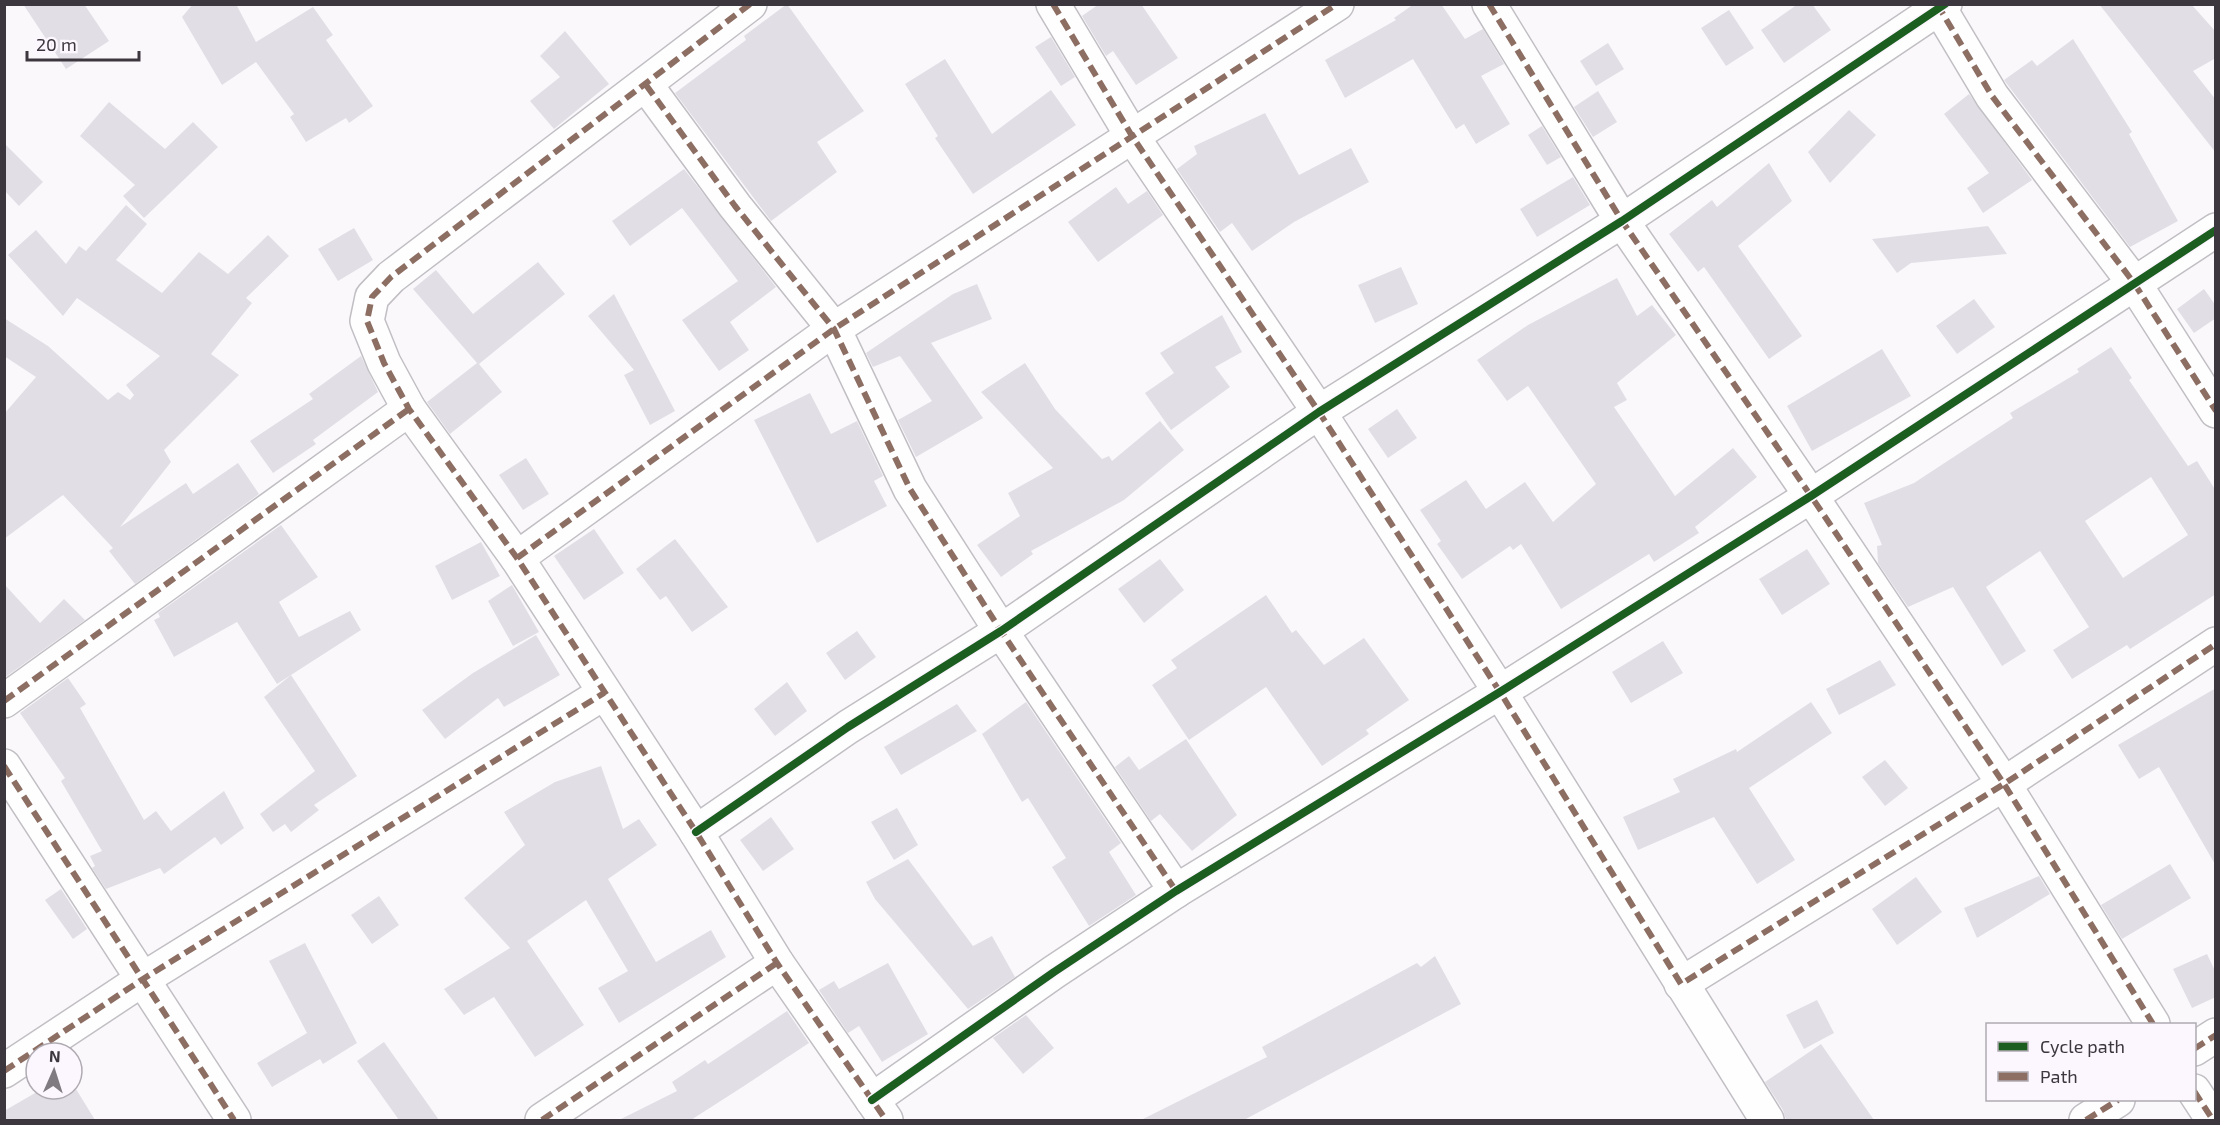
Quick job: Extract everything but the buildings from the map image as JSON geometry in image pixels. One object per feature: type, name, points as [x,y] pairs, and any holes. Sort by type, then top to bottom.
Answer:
[{"type":"street","points":[[750,4],[391,277],[372,297],[367,321],[384,363],[410,409],[517,558],[696,832],[777,963],[879,1110],[1054,972],[1176,891],[1500,692],[1811,496],[2216,230]]},
{"type":"street","points":[[1053,4],[1132,136],[1319,412],[1500,692],[1767,1120]]},
{"type":"street","points":[[517,558],[834,328],[1336,4]]},
{"type":"street","points":[[1489,4],[1622,221],[1811,496],[2004,784],[2152,1023]]},
{"type":"street","points":[[696,832],[848,727],[1001,631],[1319,412],[1622,221],[1940,6],[1992,96],[2133,283],[2216,411]]},
{"type":"street","points":[[646,85],[735,206],[834,328],[910,489],[1001,631],[1176,891]]},
{"type":"street","points":[[4,701],[410,409]]},
{"type":"street","points":[[1682,984],[2004,784],[2216,644]]},
{"type":"street","points":[[4,1071],[143,979],[604,693]]},
{"type":"street","points":[[4,766],[234,1120]]},
{"type":"street","points":[[542,1120],[777,963]]},
{"type":"street","points":[[2196,1048],[2216,1035]]},
{"type":"street","points":[[2196,1094],[2213,1120]]},
{"type":"street","points":[[2086,1120],[2116,1101]]},
{"type":"marked path","points":[[750,4],[391,277],[372,297],[367,321],[384,363],[409,409],[517,558],[696,832],[777,963],[886,1120]]},
{"type":"marked path","points":[[1053,4],[1132,136],[1319,412],[1500,692],[1681,984],[2004,784],[2216,644]]},
{"type":"marked path","points":[[517,558],[834,329],[1337,4]]},
{"type":"marked path","points":[[1489,4],[1622,221],[1811,496],[2004,784],[2152,1023]]},
{"type":"marked path","points":[[1937,4],[1992,96],[2134,283],[2216,411]]},
{"type":"marked path","points":[[646,85],[735,206],[834,329],[910,489],[1001,631],[1176,891]]},
{"type":"marked path","points":[[4,701],[409,409]]},
{"type":"marked path","points":[[4,1071],[143,979],[604,693]]},
{"type":"marked path","points":[[4,766],[234,1120]]},
{"type":"marked path","points":[[542,1120],[777,963]]},
{"type":"marked path","points":[[2196,1048],[2216,1035]]},
{"type":"marked path","points":[[2196,1094],[2213,1120]]},
{"type":"marked path","points":[[2086,1120],[2116,1101]]},
{"type":"cycle path","points":[[696,832],[848,727],[1001,631],[1319,412],[1622,221],[1945,4]]},
{"type":"cycle path","points":[[872,1100],[1054,972],[1176,891],[1500,692],[1811,496],[2216,230]]}]
